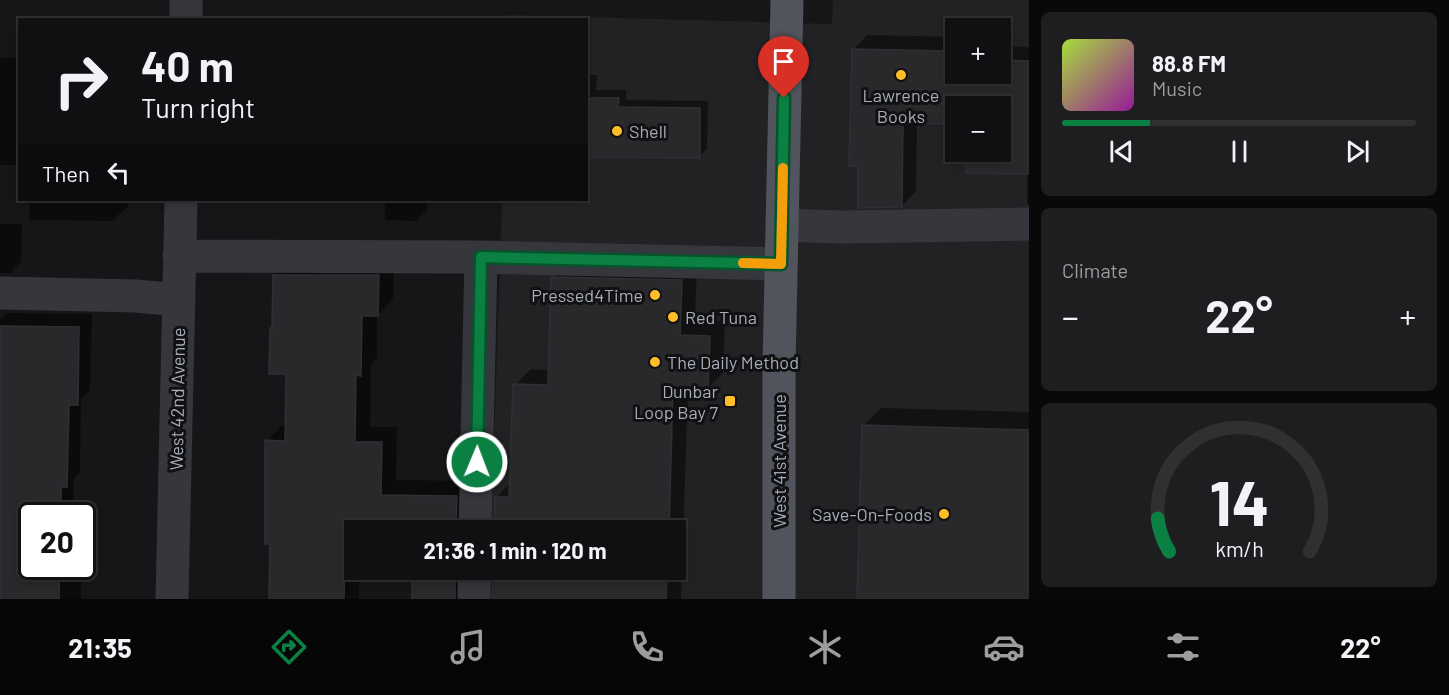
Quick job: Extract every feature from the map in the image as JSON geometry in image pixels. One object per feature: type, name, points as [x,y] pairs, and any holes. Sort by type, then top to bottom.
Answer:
[{"type":"main road","name":"West 41st Avenue","points":[[779,599],[779,366],[787,0]]},
{"type":"street","points":[[186,0],[186,18]]},
{"type":"street","name":"West 42nd Avenue","points":[[172,599],[181,201]]},
{"type":"street","points":[[782,225],[842,227],[1029,224]]},
{"type":"street","points":[[179,256],[481,257],[781,264]]},
{"type":"street","points":[[475,520],[481,257]]},
{"type":"street","points":[[0,293],[179,300]]},
{"type":"street","points":[[474,580],[474,599]]},
{"type":"shaded area","points":[[833,0],[1029,0],[1029,599],[489,599],[490,580],[686,580],[686,520],[491,520],[502,201],[588,201],[588,18],[507,18],[507,15],[832,24]]},
{"type":"building","points":[[852,49],[945,51],[945,84],[1011,84],[1011,60],[1029,61],[1029,174],[966,173],[966,162],[1011,162],[1011,96],[945,96],[945,124],[903,123],[902,207],[858,208],[858,166],[849,166]]},
{"type":"building","points":[[588,98],[619,98],[618,107],[700,108],[700,158],[588,157]]},
{"type":"building","points":[[273,275],[379,275],[378,316],[362,316],[361,376],[356,375],[355,442],[382,442],[381,495],[457,496],[456,520],[344,520],[344,599],[269,599],[270,544],[265,544],[265,440],[285,441],[286,374],[269,374],[270,328],[272,328]]},
{"type":"building","points":[[551,277],[682,280],[680,335],[710,336],[708,391],[673,389],[669,520],[494,520],[495,497],[509,497],[513,384],[548,385]]},
{"type":"building","points":[[0,326],[79,327],[78,405],[69,405],[67,487],[61,487],[61,502],[18,502],[18,580],[60,580],[59,599],[0,599]]},
{"type":"building","name":"Save-On-Foods","points":[[862,425],[1029,430],[1029,599],[857,599]]},
{"type":"building","points":[[412,580],[455,580],[455,599],[412,599]]},
{"type":"building","points":[[493,580],[667,580],[666,599],[493,599]]},
{"type":"slow traffic","points":[[743,263],[781,264],[783,168]]},
{"type":"place","name":"Lawrence Books","points":[[901,75]]},
{"type":"place","name":"Shell","points":[[617,131]]},
{"type":"place","name":"Pressed4Time","points":[[655,295]]},
{"type":"place","name":"Red Tuna","points":[[673,317]]},
{"type":"place","name":"The Daily Method","points":[[655,362]]},
{"type":"place","name":"Dunbar Loop Bay 7","points":[[730,401]]},
{"type":"place","name":"Save-On-Foods","points":[[944,514]]},
{"type":"route","points":[[477,462],[481,257],[781,264],[784,98]]}]
